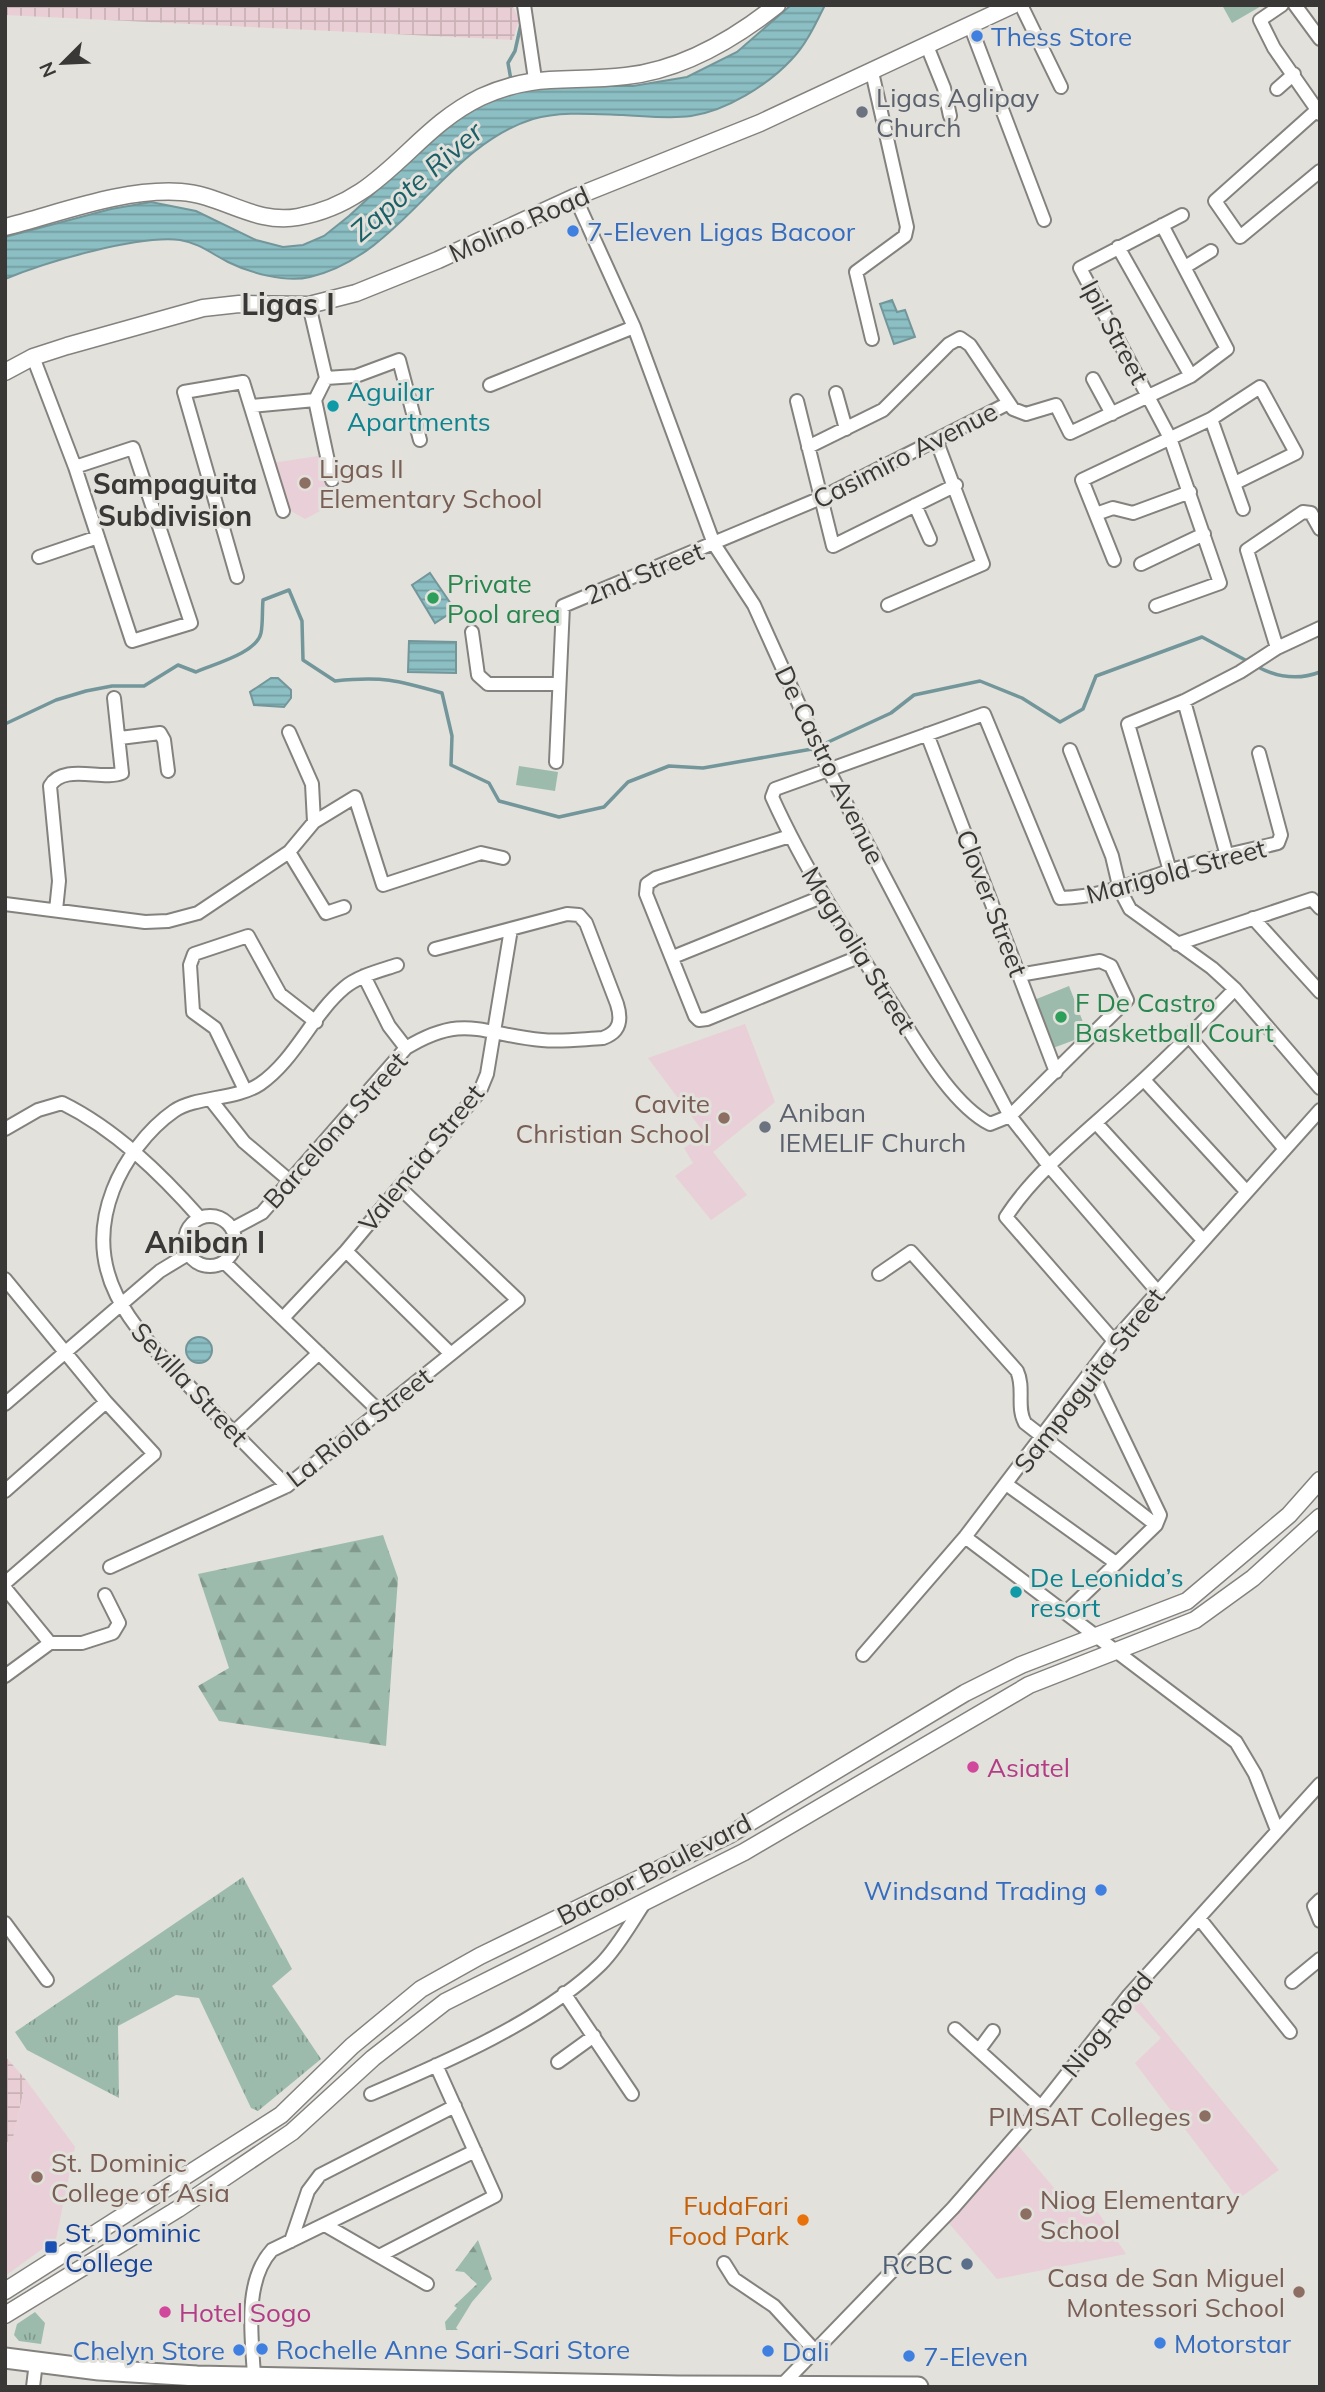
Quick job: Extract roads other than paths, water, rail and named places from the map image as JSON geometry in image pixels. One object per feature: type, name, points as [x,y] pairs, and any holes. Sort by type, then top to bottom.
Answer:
[{"type":"highway","points":[[5,2358],[122,2372],[254,2376],[338,2382],[918,2387]]},
{"type":"main road","points":[[5,227],[135,194],[165,192],[211,198],[269,220],[310,215],[370,187],[443,120],[468,104],[505,87],[532,79],[628,76],[671,67],[698,56],[778,5]]},
{"type":"main road","name":"Molino Road","points":[[5,372],[33,357],[102,334],[203,308],[221,305],[309,305],[356,293],[438,260],[575,197],[760,123],[1013,5]]},
{"type":"main road","name":"Bacoor Boulevard","points":[[5,2291],[286,2110],[360,2039],[421,1989],[492,1951],[729,1835],[965,1693],[1021,1665],[1094,1634],[1187,1601],[1289,1516],[1320,1480]]},
{"type":"main road","name":"Bacoor Boulevard","points":[[5,2315],[212,2188],[298,2128],[373,2057],[445,2002],[744,1852],[1029,1685],[1209,1612],[1271,1562],[1320,1517]]},
{"type":"main road","points":[[899,1734],[909,1754]]},
{"type":"main road","points":[[198,2167],[212,2188]]},
{"type":"street","points":[[524,5],[532,79]]},
{"type":"street","points":[[1021,5],[1061,88]]},
{"type":"street","points":[[1282,5],[1260,20],[1274,48],[1318,112],[1215,201],[1240,237],[1320,171]]},
{"type":"street","points":[[1295,5],[1320,39]]},
{"type":"street","points":[[970,25],[1044,220]]},
{"type":"street","points":[[927,46],[944,88],[950,116]]},
{"type":"street","points":[[872,72],[907,232],[856,272],[872,339]]},
{"type":"street","points":[[1277,89],[1294,74]]},
{"type":"street","name":"De Castro Avenue","points":[[575,197],[634,327],[714,544],[754,605],[829,771],[1010,1116],[1157,1292]]},
{"type":"street","points":[[1182,215],[1118,247],[1191,376]]},
{"type":"street","points":[[1162,225],[1185,267],[1211,251]]},
{"type":"street","name":"Ipil Street","points":[[1118,247],[1080,268],[1170,438],[1220,583],[1156,606]]},
{"type":"street","name":"Casimiro Avenue","points":[[714,544],[821,498],[937,442],[1007,404],[1019,413],[1027,414],[1056,405],[1070,433],[1191,376],[1227,349],[1185,267]]},
{"type":"street","points":[[309,305],[326,378],[315,400],[332,480]]},
{"type":"street","points":[[490,385],[634,327]]},
{"type":"street","points":[[808,447],[883,411],[949,344],[960,338],[970,345],[1007,404]]},
{"type":"street","points":[[33,357],[75,467],[132,641],[191,623],[133,448],[75,467]]},
{"type":"street","points":[[326,378],[356,376],[399,360],[420,440]]},
{"type":"street","points":[[1093,379],[1112,414]]},
{"type":"street","points":[[237,577],[184,392],[243,382],[283,511]]},
{"type":"street","points":[[1114,560],[1082,480],[1212,419],[1260,387],[1296,453],[1235,482]]},
{"type":"street","points":[[836,393],[846,429]]},
{"type":"street","points":[[251,406],[315,400]]},
{"type":"street","points":[[797,401],[833,546],[956,485]]},
{"type":"street","points":[[1212,419],[1243,509]]},
{"type":"street","points":[[888,605],[980,568],[983,564],[983,556],[937,442]]},
{"type":"street","points":[[1096,514],[1113,508],[1133,513],[1190,492]]},
{"type":"street","points":[[915,505],[930,539]]},
{"type":"street","points":[[1277,648],[1247,550],[1303,512],[1311,513],[1320,528]]},
{"type":"street","points":[[1141,564],[1204,534]]},
{"type":"street","points":[[38,557],[98,537]]},
{"type":"street","name":"2nd Street","points":[[556,762],[563,606],[714,544]]},
{"type":"street","points":[[1170,871],[1128,724],[1184,701],[1277,648],[1320,628]]},
{"type":"street","points":[[472,632],[478,676],[488,684],[559,684]]},
{"type":"street","points":[[56,910],[59,881],[50,786],[56,778],[122,773],[114,698]]},
{"type":"street","points":[[1184,701],[1227,856]]},
{"type":"street","name":"Marigold Street","points":[[829,771],[985,714],[1060,898],[1087,897],[1120,890],[1170,871],[1279,843],[1281,835],[1259,754]]},
{"type":"street","points":[[289,732],[312,784],[314,822]]},
{"type":"street","points":[[120,738],[160,733],[164,740],[168,771]]},
{"type":"street","name":"Clover Street","points":[[927,734],[1056,1072]]},
{"type":"street","points":[[1070,750],[1112,856],[1120,890],[1130,909],[1212,968],[1235,989],[1320,1088]]},
{"type":"street","name":"Magnolia Street","points":[[829,771],[775,789],[772,797],[790,836],[861,956],[930,1062],[968,1107],[990,1124],[1010,1116]]},
{"type":"street","points":[[5,904],[145,922],[168,921],[198,913],[289,852],[314,822],[355,797],[383,884],[481,853],[503,858]]},
{"type":"street","points":[[790,836],[656,878],[647,884],[646,894],[699,1020],[861,956]]},
{"type":"street","points":[[289,852],[326,913],[344,907]]},
{"type":"street","points":[[673,957],[824,896]]},
{"type":"street","points":[[1177,944],[1312,899],[1320,908]]},
{"type":"street","name":"Barcelona Street","points":[[232,1229],[262,1213],[406,1048],[432,1032],[461,1027],[543,1040],[603,1038],[612,1035],[618,1027],[620,1016],[617,1004],[586,923],[579,915],[566,914],[511,929]]},
{"type":"street","points":[[1253,918],[1320,992]]},
{"type":"street","points":[[435,949],[511,929]]},
{"type":"street","name":"Valencia Street","points":[[283,1318],[346,1251],[480,1091],[487,1074],[511,929]]},
{"type":"street","points":[[245,1090],[215,1028],[193,1012],[190,965],[194,954],[248,936],[280,994],[316,1022]]},
{"type":"street","points":[[1010,1116],[1127,1000],[1111,966],[1100,961],[1019,975]]},
{"type":"street","name":"Sevilla Street","points":[[286,1486],[140,1335],[121,1305],[103,1255],[102,1226],[118,1175],[134,1153],[176,1110],[259,1084],[275,1070],[343,988],[364,976],[397,965]]},
{"type":"street","points":[[364,976],[389,1026],[406,1048]]},
{"type":"street","points":[[1114,1341],[1006,1217],[1015,1203],[1050,1167],[1144,1080],[1235,989]]},
{"type":"street","points":[[1189,1036],[1285,1149]]},
{"type":"street","points":[[1144,1080],[1246,1191]]},
{"type":"street","points":[[211,1100],[244,1142],[290,1181]]},
{"type":"street","points":[[5,1129],[38,1110],[62,1103],[87,1115],[134,1153],[170,1185],[200,1218]]},
{"type":"street","name":"Sampaguita Street","points":[[863,1655],[965,1537],[1114,1341],[1320,1110]]},
{"type":"street","points":[[1096,1123],[1203,1240]]},
{"type":"street","name":"La Riola Street","points":[[110,1567],[286,1486],[518,1300],[400,1188]]},
{"type":"street","points":[[200,1218],[221,1219],[232,1229],[233,1251],[223,1262],[208,1266],[188,1254],[185,1237],[192,1223],[200,1218]]},
{"type":"street","points":[[346,1251],[451,1354]]},
{"type":"street","points":[[880,1274],[911,1252],[1010,1360],[1022,1381],[1020,1414],[1025,1423],[1156,1525]]},
{"type":"street","points":[[5,1404],[160,1271],[188,1254]]},
{"type":"street","points":[[223,1262],[380,1411]]},
{"type":"street","points":[[5,1279],[106,1402],[154,1454],[5,1586],[50,1643]]},
{"type":"street","points":[[233,1433],[319,1353]]},
{"type":"street","points":[[1065,1613],[1156,1525],[1160,1515],[1091,1371]]},
{"type":"street","points":[[5,1491],[106,1402]]},
{"type":"street","points":[[1006,1484],[1116,1563]]},
{"type":"street","points":[[965,1537],[1236,1742],[1255,1774],[1277,1830]]},
{"type":"street","points":[[5,1676],[50,1643],[82,1643],[113,1633],[119,1623],[105,1595]]},
{"type":"street","name":"Niog Road","points":[[780,2386],[816,2352],[953,2208],[1041,2107],[1129,1995],[1320,1783]]},
{"type":"street","points":[[1320,1900],[1314,1906],[1320,1921]]},
{"type":"street","points":[[371,2094],[436,2065],[547,2006],[601,1963],[645,1902]]},
{"type":"street","points":[[1199,1918],[1290,2032]]},
{"type":"street","points":[[7,1928],[47,1980]]},
{"type":"street","points":[[1292,1982],[1320,1959]]},
{"type":"street","points":[[564,1993],[632,2094]]},
{"type":"street","points":[[955,2029],[1041,2107]]},
{"type":"street","points":[[979,2050],[993,2031]]},
{"type":"street","points":[[558,2062],[594,2036]]},
{"type":"street","points":[[379,2256],[495,2196],[436,2065]]},
{"type":"street","points":[[291,2241],[308,2191],[320,2175],[455,2106]]},
{"type":"street","points":[[254,2376],[253,2305],[257,2275],[262,2262],[272,2250],[475,2151]]},
{"type":"street","points":[[325,2225],[427,2284]]},
{"type":"street","points":[[724,2263],[734,2280],[774,2306],[816,2352]]},
{"type":"street","points":[[33,2387],[36,2362]]},
{"type":"water","name":"Zapote River","points":[[791,5],[825,5],[810,34],[782,69],[732,103],[691,116],[577,114],[533,119],[501,133],[473,152],[398,225],[371,247],[343,265],[310,277],[290,279],[257,273],[193,244],[180,240],[162,240],[92,251],[5,279],[5,237],[111,209],[151,202],[196,211],[256,240],[283,247],[303,245],[324,236],[349,216],[440,132],[470,109],[502,92],[564,86],[633,86],[687,77],[737,52]]},
{"type":"water","points":[[892,300],[897,312],[905,310],[915,337],[894,344],[880,304]]},
{"type":"water","name":"Private Pool area","points":[[430,573],[455,610],[435,623],[412,585]]},
{"type":"water","points":[[409,641],[456,642],[456,673],[408,672]]},
{"type":"water","points":[[271,678],[278,678],[291,690],[291,698],[284,707],[254,705],[250,692]]},
{"type":"water","points":[[199,1337],[209,1340],[212,1350],[209,1360],[199,1363],[189,1360],[186,1350],[189,1340]]},
{"type":"waterway","points":[[511,80],[508,63],[515,51],[521,24]]},
{"type":"waterway","points":[[5,724],[56,700],[86,691],[112,686],[144,686],[178,665],[196,672],[234,657],[258,640],[262,629],[263,600],[289,590],[302,621],[303,660],[335,681],[389,680],[442,693],[452,736],[451,765],[489,783],[499,801],[559,817],[604,807],[628,782],[669,766],[703,768],[812,749]]},
{"type":"waterway","points":[[824,744],[891,713],[914,695],[980,681],[1022,698],[1060,722],[1083,709],[1096,676],[1202,637],[1249,662]]},
{"type":"waterway","points":[[1256,666],[1287,676],[1320,672]]},
{"type":"place","name":"Thess Store","points":[[977,36]]},
{"type":"place","name":"Ligas Aglipay Church","points":[[862,112]]},
{"type":"place","name":"7-Eleven Ligas Bacoor","points":[[573,231]]},
{"type":"place","name":"Aguilar Apartments","points":[[333,406]]},
{"type":"place","name":"Ligas II Elementary School","points":[[305,483]]},
{"type":"place","name":"Private Pool area","points":[[433,598]]},
{"type":"place","name":"F De Castro Basketball Court","points":[[1061,1017]]},
{"type":"place","name":"Cavite Christian School","points":[[724,1118]]},
{"type":"place","name":"Aniban IEMELIF Church","points":[[765,1127]]},
{"type":"place","name":"De Leonida’s resort","points":[[1016,1592]]},
{"type":"place","name":"Asiatel","points":[[973,1767]]},
{"type":"place","name":"Windsand Trading","points":[[1101,1890]]},
{"type":"place","name":"PIMSAT Colleges","points":[[1205,2116]]},
{"type":"place","name":"St. Dominic College of Asia","points":[[37,2177]]},
{"type":"place","name":"Niog Elementary School","points":[[1026,2214]]},
{"type":"place","name":"FudaFari Food Park","points":[[803,2220]]},
{"type":"place","name":"St. Dominic College","points":[[51,2247]]},
{"type":"place","name":"RCBC","points":[[967,2264]]},
{"type":"place","name":"Casa de San Miguel Montessori School","points":[[1299,2292]]},
{"type":"place","name":"Hotel Sogo","points":[[165,2312]]},
{"type":"place","name":"Motorstar","points":[[1160,2343]]},
{"type":"place","name":"Rochelle Anne Sari-Sari Store","points":[[262,2349]]},
{"type":"place","name":"Chelyn Store","points":[[239,2350]]},
{"type":"place","name":"Dali","points":[[768,2351]]},
{"type":"place","name":"7-Eleven","points":[[909,2356]]},
{"type":"district","name":"Ligas I","points":[[288,304]]},
{"type":"district","name":"Sampaguita Subdivision","points":[[175,499]]},
{"type":"district","name":"Aniban I","points":[[205,1242]]}]
